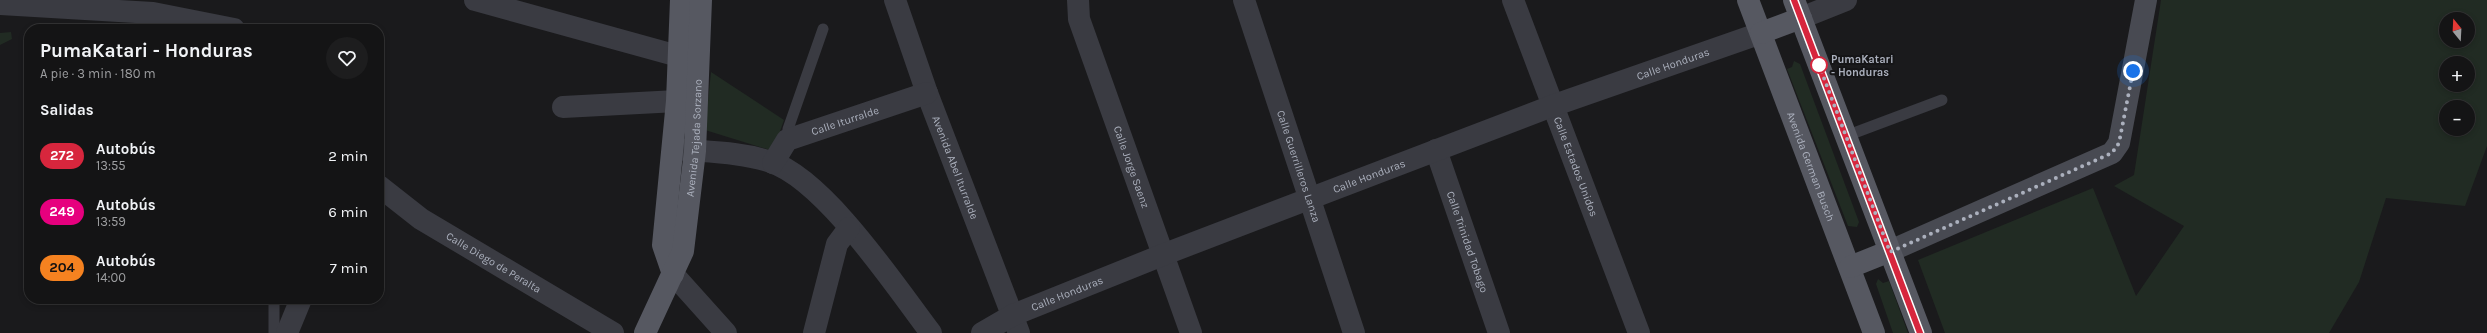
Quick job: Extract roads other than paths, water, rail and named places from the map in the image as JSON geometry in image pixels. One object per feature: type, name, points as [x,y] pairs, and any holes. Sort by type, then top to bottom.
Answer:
[{"type":"main road","name":"Avenida Tejada Sorzano","points":[[673,274],[663,245],[677,101],[681,0]]},
{"type":"main road","name":"Avenida Tejada Sorzano","points":[[645,333],[683,251],[695,151],[701,0]]},
{"type":"main road","name":"Avenida German Busch","points":[[1748,0],[1874,333]]},
{"type":"main road","points":[[1850,267],[1890,252],[2112,153],[2119,143],[2146,0]]},
{"type":"main road","points":[[1761,33],[1797,9],[1920,333]]},
{"type":"street","points":[[475,0],[678,56]]},
{"type":"street","name":"Avenida Abel Iturralde","points":[[895,0],[927,93],[1016,324]]},
{"type":"street","name":"Calle Jorge Saenz","points":[[1078,0],[1079,18],[1165,254],[1191,333]]},
{"type":"street","name":"Calle Guerrilleros Lanza","points":[[1244,0],[1354,333]]},
{"type":"street","name":"Calle Estados Unidos","points":[[1513,0],[1639,333]]},
{"type":"street","points":[[1797,9],[1846,0]]},
{"type":"street","points":[[0,4],[153,6],[216,24]]},
{"type":"street","name":"Calle Honduras","points":[[982,333],[1016,324],[1165,254],[1552,106],[1761,33]]},
{"type":"street","name":"Calle Iturralde","points":[[788,140],[927,93]]},
{"type":"street","points":[[563,106],[677,101]]},
{"type":"street","points":[[773,162],[788,140]]},
{"type":"street","points":[[672,149],[757,158],[773,162],[797,175],[827,202],[931,333]]},
{"type":"street","name":"Calle Trinidad Tobago","points":[[1436,150],[1499,333]]},
{"type":"street","name":"Calle Diego de Peralta","points":[[384,190],[422,219],[613,333]]},
{"type":"street","points":[[814,333],[833,255],[837,244],[849,228]]},
{"type":"street","points":[[673,274],[726,333]]},
{"type":"street","points":[[287,333],[299,304]]},
{"type":"lane","points":[[788,140],[788,129],[823,29]]},
{"type":"lane","points":[[1846,136],[1942,100]]},
{"type":"lane","points":[[274,304],[274,333]]},
{"type":"place","name":"PumaKatari - Honduras","points":[[1819,65]]}]
